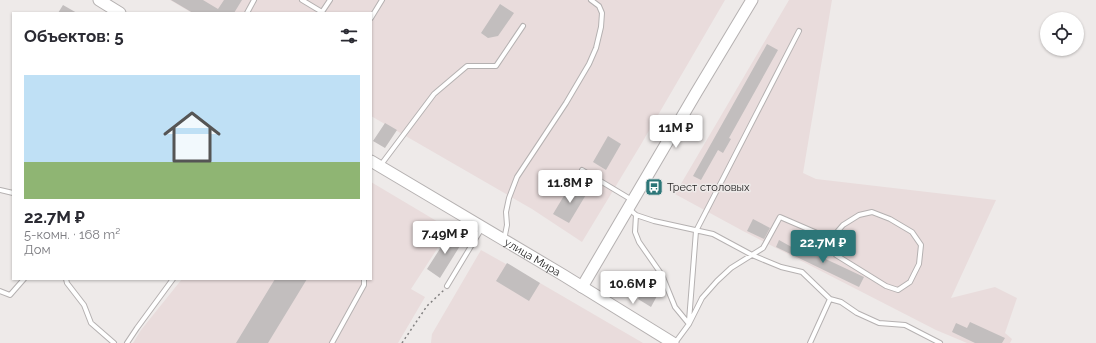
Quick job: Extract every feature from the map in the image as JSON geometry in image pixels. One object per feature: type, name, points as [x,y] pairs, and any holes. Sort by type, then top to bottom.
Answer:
[{"type":"main road","points":[[99,0],[117,12]]},
{"type":"main road","points":[[582,286],[632,208],[696,93],[752,0]]},
{"type":"main road","name":"улица Мира","points":[[376,164],[582,286],[674,343]]},
{"type":"lane","points":[[248,12],[254,0]]},
{"type":"lane","points":[[302,0],[322,12],[330,0]]},
{"type":"lane","points":[[372,16],[382,0]]},
{"type":"lane","points":[[504,240],[507,226],[506,212],[509,198],[517,177],[566,103],[589,64],[596,48],[601,27],[602,13],[599,6],[591,0]]},
{"type":"lane","points":[[376,164],[434,94],[467,66],[496,66],[522,26]]},
{"type":"lane","points":[[689,324],[696,231],[799,31]]},
{"type":"lane","points":[[582,170],[632,208],[654,221],[713,234],[752,255],[781,267],[802,272],[830,298],[841,302],[857,313],[880,323],[905,325],[940,343]]},
{"type":"lane","points":[[0,190],[12,193]]},
{"type":"lane","points":[[632,208],[635,232],[639,242],[662,275],[675,307],[689,324]]},
{"type":"lane","points":[[674,343],[689,324],[702,298],[731,268],[763,248],[780,217],[831,239],[836,255],[886,286],[898,290],[910,282],[919,264],[921,245],[912,232],[890,219],[872,212],[859,215],[843,225],[831,239]]},
{"type":"lane","points":[[447,286],[483,228]]},
{"type":"lane","points":[[0,291],[10,295],[23,280]]},
{"type":"lane","points":[[66,280],[84,305],[91,323],[114,343]]},
{"type":"lane","points":[[127,343],[172,280]]},
{"type":"lane","points":[[332,343],[364,285],[364,280]]},
{"type":"lane","points":[[810,343],[830,298]]},
{"type":"path","points":[[402,343],[427,306],[447,286]]},
{"type":"shaded area","points":[[170,0],[725,0],[582,242],[532,209],[372,117],[372,12],[190,12]]},
{"type":"shaded area","points":[[789,0],[832,0],[803,173],[816,179],[996,200],[951,298],[995,287],[1017,298],[1005,333],[1012,339],[1010,343],[967,343],[936,330],[743,231],[675,194]]},
{"type":"shaded area","points":[[372,183],[450,229],[411,289],[425,297],[398,343],[133,343],[141,330],[181,280],[372,280]]},
{"type":"shaded area","points":[[481,250],[643,343],[431,343],[432,334]]},
{"type":"building","points":[[171,0],[203,0],[218,9],[224,0],[242,0],[235,12],[191,12]]},
{"type":"building","points":[[500,4],[514,13],[498,36],[488,38],[481,33]]},
{"type":"building","points":[[63,5],[75,12],[59,12]]},
{"type":"building","points":[[767,44],[778,50],[729,138],[731,139],[723,153],[718,150],[701,180],[693,176]]},
{"type":"building","points":[[385,123],[397,130],[385,148],[373,141]]},
{"type":"building","points":[[608,136],[621,144],[606,170],[593,162]]},
{"type":"building","points":[[571,184],[587,193],[569,223],[553,214]]},
{"type":"building","points":[[753,219],[770,228],[764,239],[747,231]]},
{"type":"building","points":[[450,233],[463,241],[440,278],[427,269]]},
{"type":"building","points":[[779,240],[797,250],[798,248],[814,255],[815,254],[864,277],[859,287],[776,247]]},
{"type":"building","points":[[507,263],[540,283],[529,301],[496,281]]},
{"type":"building","points":[[274,280],[306,280],[268,343],[236,343]]},
{"type":"building","points":[[644,289],[657,296],[651,307],[638,299]]},
{"type":"building","points":[[970,322],[1005,338],[1002,343],[975,343],[952,332],[956,323],[967,328]]},
{"type":"place","name":"Трест столовых","points":[[654,187]]}]
